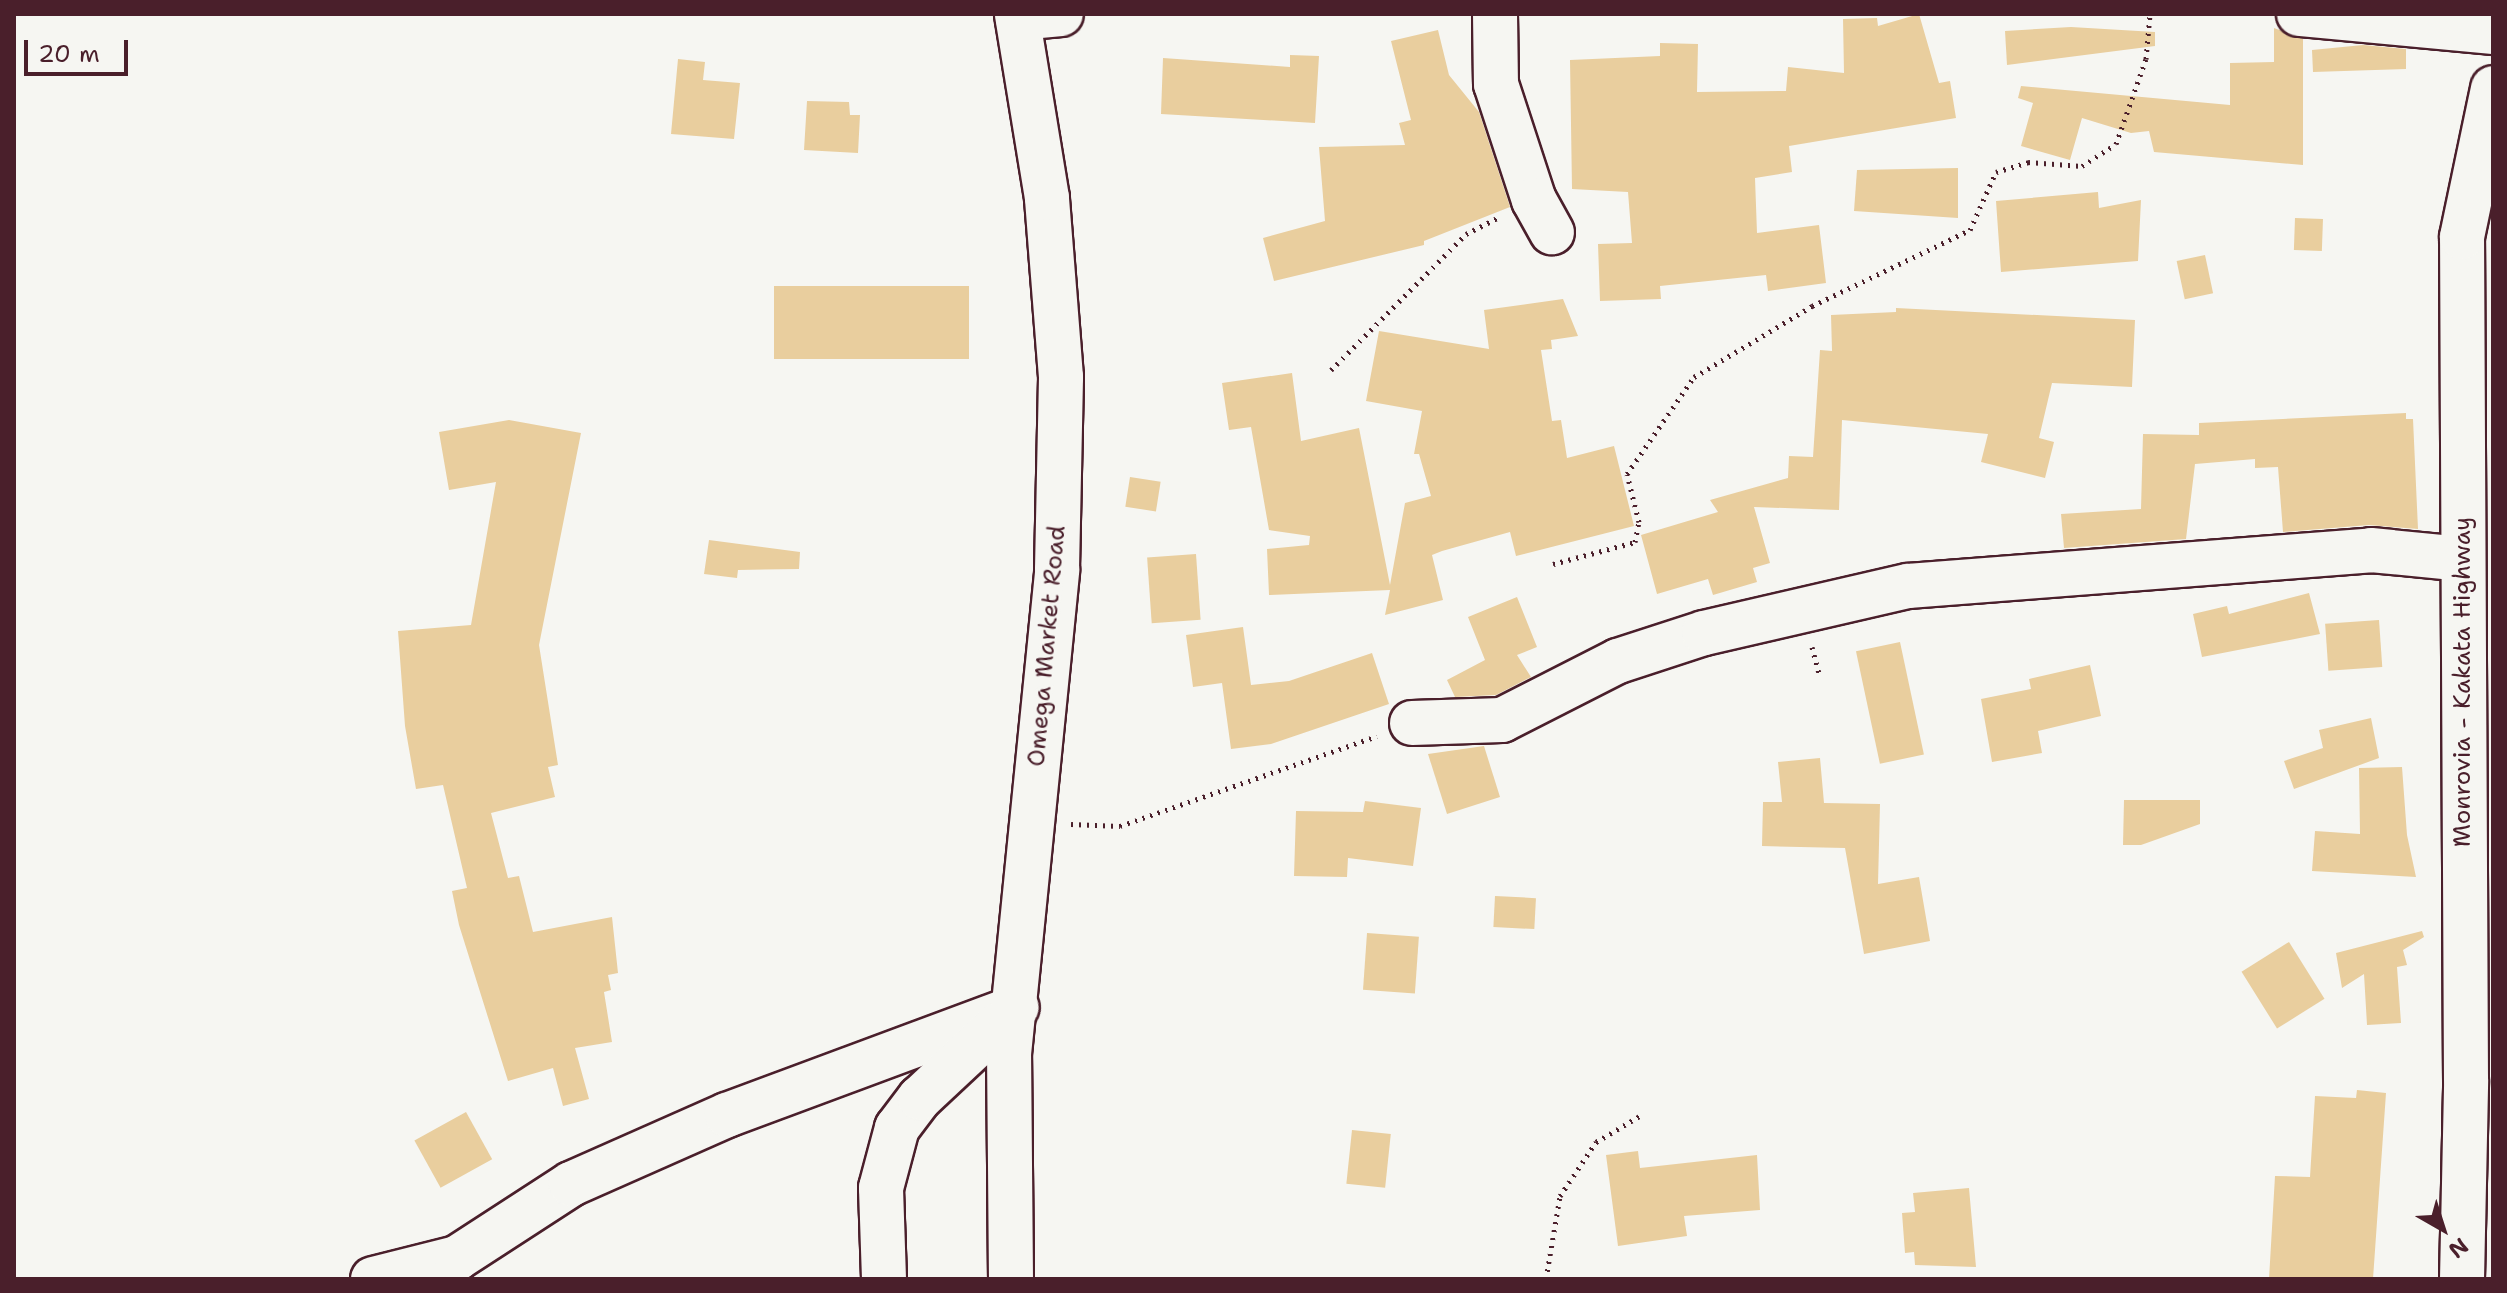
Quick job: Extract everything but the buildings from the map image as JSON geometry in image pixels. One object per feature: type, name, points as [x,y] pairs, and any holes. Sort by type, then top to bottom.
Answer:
[{"type":"main road","points":[[1018,16],[1061,14]]},
{"type":"main road","points":[[1495,14],[1496,84],[1543,216]]},
{"type":"main road","points":[[2299,14],[2493,32]]},
{"type":"main road","name":"Omega Market Road","points":[[1011,1279],[1008,1094],[1057,569],[1061,377],[1047,198],[1018,16]]},
{"type":"main road","name":"Monrovia - Kakata Highway","points":[[2462,1279],[2466,1080],[2462,237],[2493,88]]},
{"type":"main road","points":[[1412,723],[1466,725],[1502,720],[1618,661],[1704,633],[1908,586],[2371,550],[2462,559]]},
{"type":"main road","points":[[373,1279],[457,1258],[571,1184],[727,1115],[1017,1007]]},
{"type":"main road","points":[[884,1279],[881,1188],[897,1128],[920,1098],[1017,1007]]},
{"type":"path","points":[[1553,564],[1635,542],[1639,522],[1627,474],[1694,377],[1812,306],[1970,230],[1996,172],[2028,162],[2082,166],[2116,144],[2146,59],[2150,14]]},
{"type":"path","points":[[1331,370],[1466,234],[1543,216]]},
{"type":"path","points":[[1031,822],[1120,826],[1412,723]]},
{"type":"path","points":[[1546,1279],[1560,1196],[1596,1142],[1643,1114]]}]
